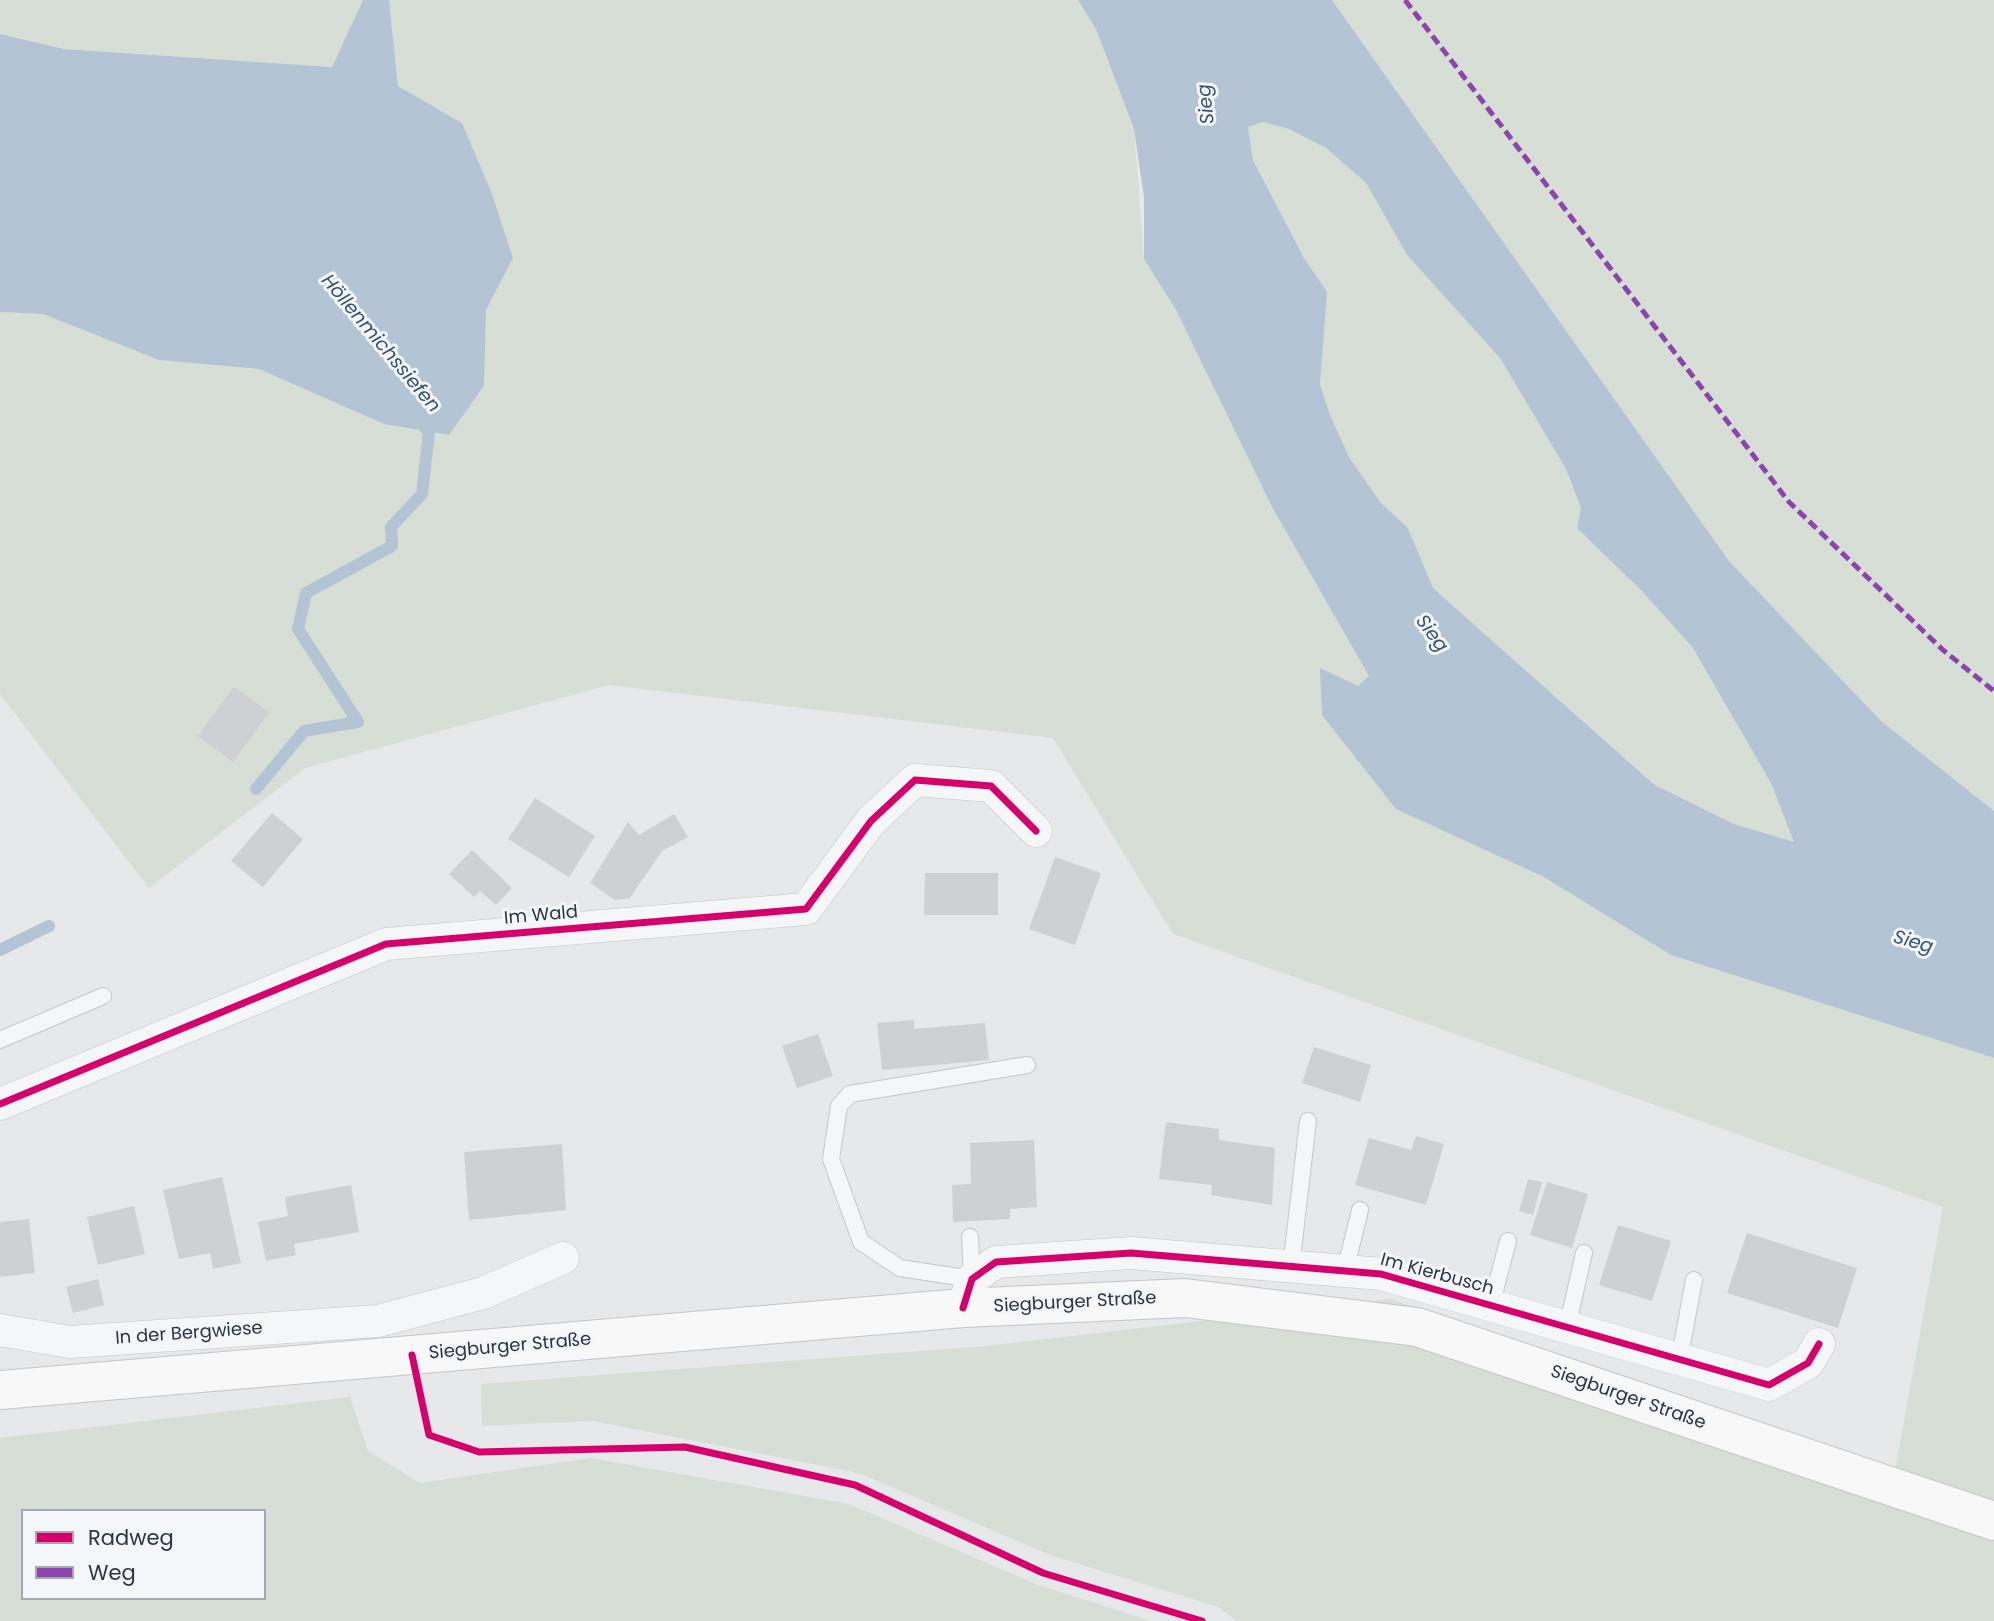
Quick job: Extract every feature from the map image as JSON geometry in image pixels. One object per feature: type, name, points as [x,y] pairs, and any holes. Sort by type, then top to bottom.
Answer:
[{"type":"main road","name":"Siegburger Straße","points":[[0,1390],[412,1355],[967,1294],[1185,1298],[1417,1328],[1994,1521]]},
{"type":"street","name":"Im Wald","points":[[0,1104],[386,944],[806,909],[871,821],[915,779],[991,786],[1035,831]]},
{"type":"street","name":"Im Kierbusch","points":[[967,1294],[996,1262],[1131,1253],[1381,1274],[1769,1385],[1808,1363],[1819,1344]]},
{"type":"street","name":"In der Bergwiese","points":[[0,1330],[70,1342],[378,1321],[483,1293],[564,1258]]},
{"type":"street","points":[[378,1321],[412,1355]]},
{"type":"lane","points":[[0,1040],[103,996]]},
{"type":"lane","points":[[970,1237],[967,1294],[900,1268],[861,1242],[831,1159],[838,1106],[849,1094],[1027,1065]]},
{"type":"lane","points":[[1291,1267],[1308,1121]]},
{"type":"lane","points":[[1345,1271],[1360,1210]]},
{"type":"lane","points":[[1490,1306],[1508,1241]]},
{"type":"lane","points":[[1567,1328],[1584,1253]]},
{"type":"lane","points":[[1679,1361],[1694,1280]]},
{"type":"shaded area","points":[[0,0],[363,0],[332,67],[64,49],[0,34]]},
{"type":"shaded area","points":[[389,0],[1078,0],[1096,29],[1134,129],[1144,259],[1176,310],[1272,507],[1369,676],[1358,687],[1542,876],[1671,955],[1994,1058],[1994,1516],[1894,1476],[1943,1207],[1173,934],[1053,738],[609,685],[305,768],[149,888],[0,694],[0,312],[43,314],[159,360],[259,369],[384,424],[448,435],[484,387],[486,310],[513,258],[491,191],[462,123],[398,86]]},
{"type":"shaded area","points":[[1332,0],[1994,0],[1994,811],[1881,721],[1729,561]]},
{"type":"shaded area","points":[[1263,122],[1289,129],[1326,148],[1366,183],[1407,255],[1500,358],[1566,469],[1581,508],[1640,589],[1690,645],[1771,783],[1795,843],[1734,824],[1656,785],[1433,588],[1408,528],[1380,503],[1349,457],[1330,415],[1320,384],[1326,292],[1304,258],[1253,160],[1248,127]]},
{"type":"shaded area","points":[[1391,1299],[1994,1526],[1994,1621],[1237,1621],[1218,1607],[1050,1555],[859,1473],[593,1421],[482,1426],[481,1384],[986,1346]]},
{"type":"shaded area","points":[[350,1397],[368,1451],[420,1483],[591,1458],[849,1504],[1036,1584],[1151,1621],[0,1621],[0,1438]]},
{"type":"water","points":[[363,0],[389,0],[398,86],[462,123],[491,191],[513,258],[486,310],[484,386],[449,435],[384,424],[259,369],[159,360],[43,314],[0,312],[0,34],[64,49],[332,67]]},
{"type":"water","name":"Sieg","points":[[1078,0],[1332,0],[1729,561],[1881,721],[1994,811],[1994,1058],[1671,955],[1542,876],[1396,809],[1322,715],[1320,668],[1358,686],[1369,676],[1272,507],[1176,310],[1144,259],[1144,197],[1134,129],[1096,29]],"holes":[[[1263,122],[1289,129],[1326,148],[1366,183],[1407,255],[1500,358],[1566,469],[1581,508],[1577,528],[1640,589],[1692,647],[1771,783],[1794,842],[1734,824],[1655,785],[1433,588],[1408,528],[1380,502],[1349,457],[1330,415],[1320,384],[1327,292],[1304,258],[1253,160],[1248,127]]]},
{"type":"building","points":[[234,687],[269,712],[233,762],[198,736]]},
{"type":"building","points":[[535,798],[595,836],[569,877],[508,839]]},
{"type":"building","points":[[272,813],[303,839],[263,887],[231,861]]},
{"type":"building","points":[[674,814],[688,837],[662,851],[630,898],[615,900],[590,883],[628,822],[639,835]]},
{"type":"building","points":[[472,850],[512,888],[496,905],[480,891],[474,897],[449,874]]},
{"type":"building","points":[[1055,857],[1101,873],[1075,945],[1029,929]]},
{"type":"building","points":[[925,873],[998,873],[998,915],[924,915]]},
{"type":"building","points":[[914,1020],[914,1029],[985,1023],[989,1060],[882,1070],[877,1023]]},
{"type":"building","points":[[818,1034],[833,1076],[797,1088],[782,1046]]},
{"type":"building","points":[[1314,1047],[1371,1065],[1360,1102],[1302,1083]]},
{"type":"building","points":[[1166,1122],[1219,1129],[1219,1140],[1275,1148],[1272,1205],[1211,1195],[1212,1185],[1159,1179]]},
{"type":"building","points":[[1416,1136],[1444,1144],[1426,1205],[1355,1185],[1369,1138],[1411,1150]]},
{"type":"building","points":[[1034,1140],[1037,1207],[1010,1209],[1010,1219],[953,1222],[952,1185],[971,1184],[970,1143]]},
{"type":"building","points":[[562,1144],[566,1210],[469,1220],[464,1152]]},
{"type":"building","points":[[222,1177],[241,1263],[213,1269],[210,1253],[179,1259],[163,1190]]},
{"type":"building","points":[[1528,1179],[1542,1182],[1533,1215],[1519,1211]]},
{"type":"building","points":[[1547,1182],[1588,1194],[1572,1248],[1530,1235]]},
{"type":"building","points":[[351,1185],[359,1232],[294,1244],[296,1255],[266,1261],[258,1222],[288,1216],[285,1197]]},
{"type":"building","points":[[134,1206],[145,1254],[98,1265],[87,1217]]},
{"type":"building","points":[[29,1219],[35,1273],[0,1277],[0,1222]]},
{"type":"building","points":[[1618,1225],[1671,1241],[1652,1301],[1599,1285]]},
{"type":"building","points":[[1747,1233],[1857,1268],[1838,1328],[1727,1293]]},
{"type":"building","points":[[98,1279],[104,1305],[73,1313],[66,1287]]},
{"type":"waterway","name":"Höllenmichssiefen","points":[[256,789],[304,731],[358,722],[298,629],[306,593],[392,546],[391,527],[422,494],[429,432],[418,420]]},
{"type":"waterway","name":"Höllenmichssiefen","points":[[0,950],[49,926]]},
{"type":"marked path","points":[[1405,0],[1789,502],[1943,650],[1994,691]]},
{"type":"cycle path","points":[[0,1104],[386,944],[806,909],[871,821],[915,780],[991,786],[1036,831]]},
{"type":"cycle path","points":[[963,1308],[972,1279],[996,1262],[1131,1253],[1381,1274],[1769,1385],[1808,1363],[1819,1344]]},
{"type":"cycle path","points":[[412,1355],[429,1435],[479,1452],[685,1447],[855,1485],[1043,1573],[1202,1621]]}]
